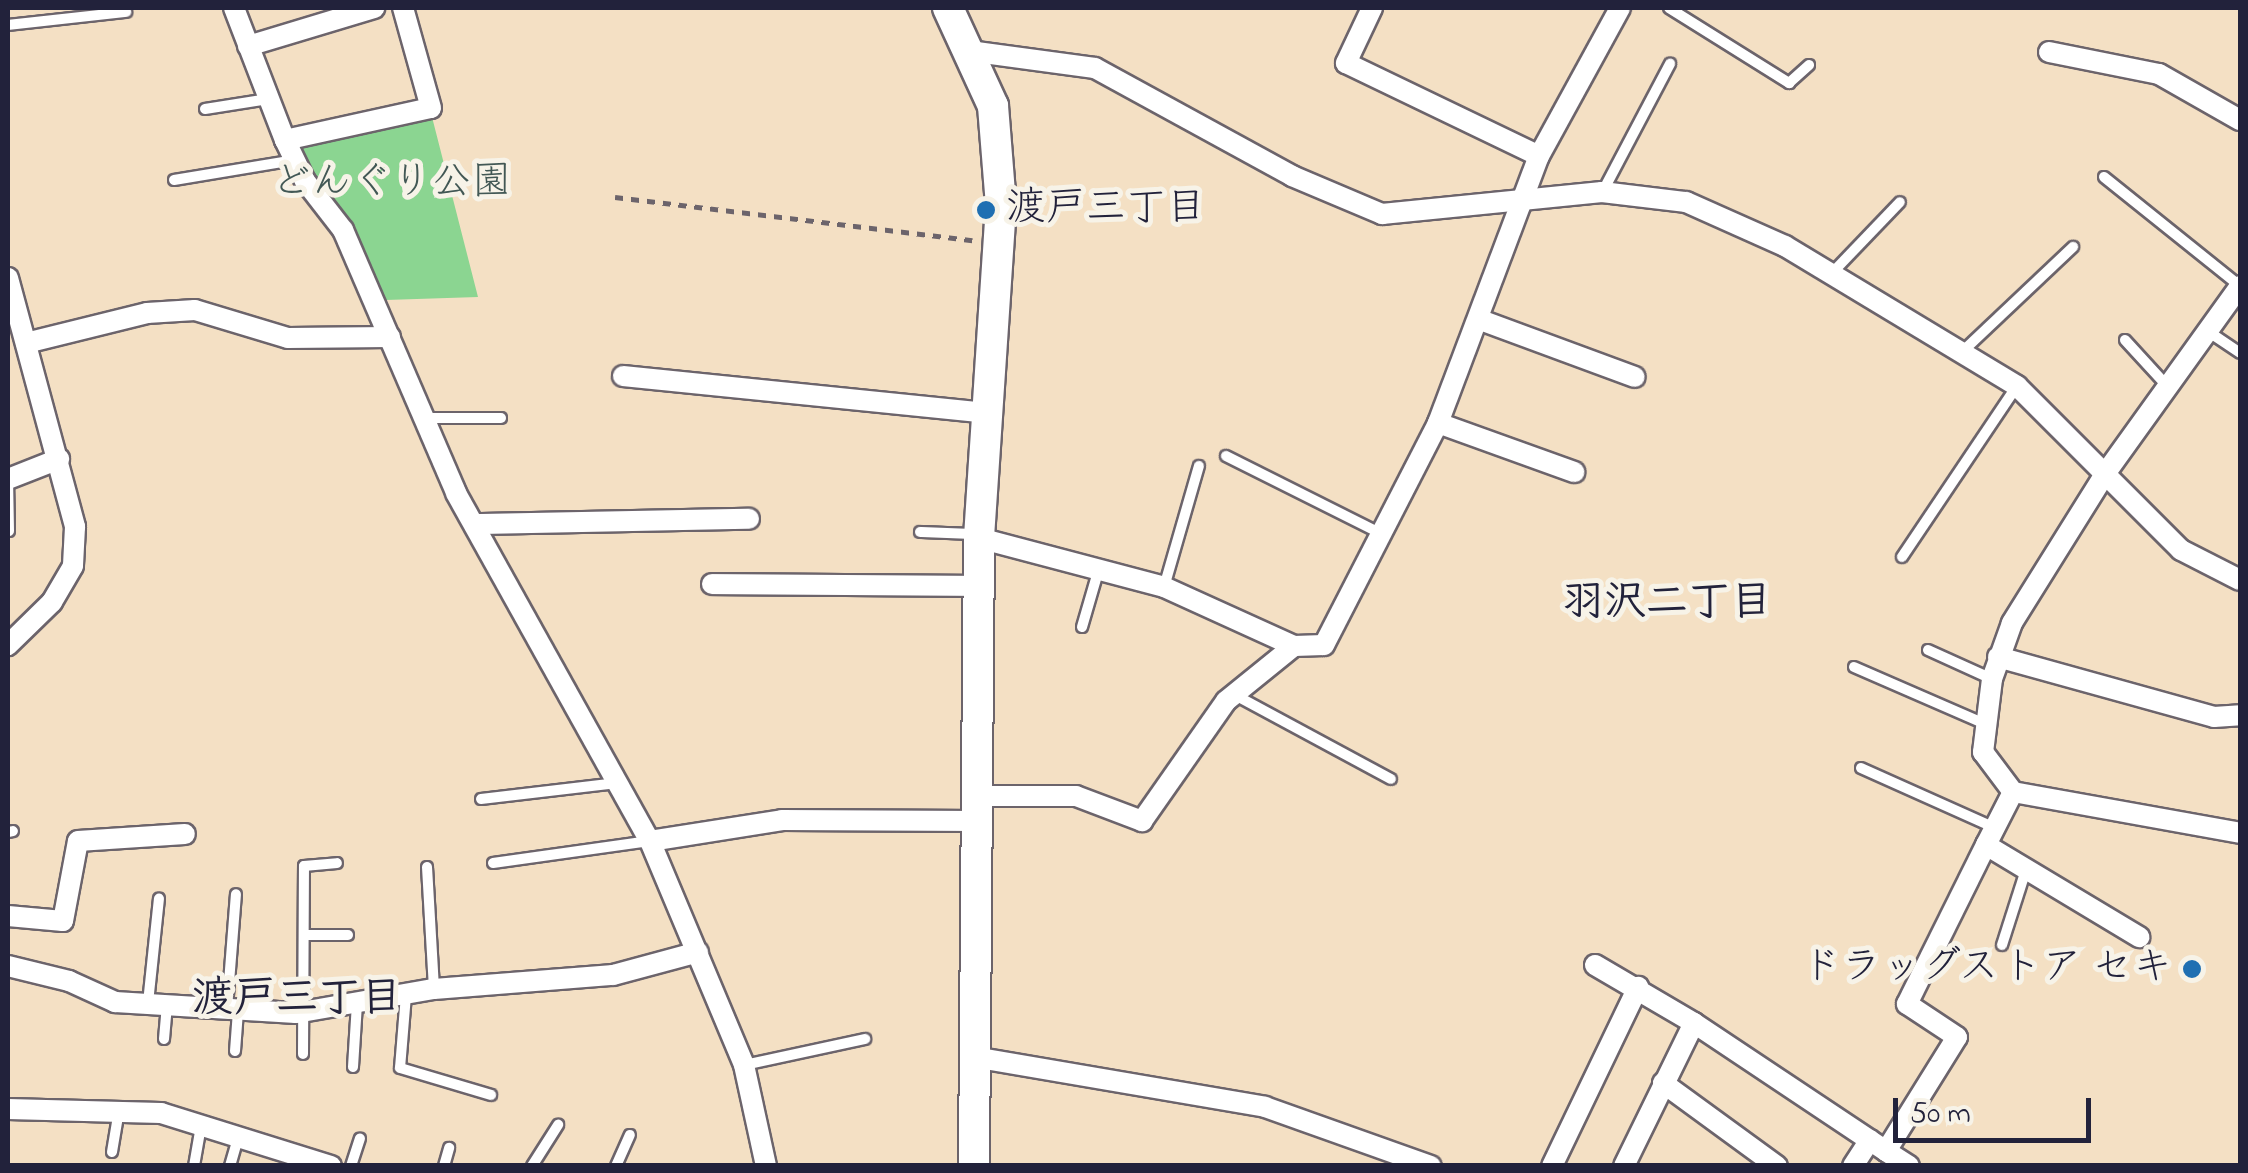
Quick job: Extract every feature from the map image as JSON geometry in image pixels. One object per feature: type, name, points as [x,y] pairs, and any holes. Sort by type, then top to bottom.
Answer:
[{"type":"street","points":[[234,8],[285,140],[344,230],[456,493],[478,524],[650,840],[744,1065],[766,1166]]},
{"type":"street","points":[[248,46],[374,8]]},
{"type":"street","points":[[285,140],[432,108],[402,8]]},
{"type":"street","points":[[948,8],[994,106],[1000,243],[979,536],[974,1166]]},
{"type":"street","points":[[1372,8],[1346,62],[1538,156]]},
{"type":"street","points":[[979,536],[1098,572],[1164,587],[1294,646],[1324,645],[1384,535],[1438,423],[1538,156],[1620,8]]},
{"type":"street","points":[[969,51],[1095,68],[1292,176],[1382,214],[1602,192],[1686,202],[1831,274],[2017,386],[2181,550],[2239,578]]},
{"type":"street","points":[[2049,52],[2159,74],[2240,120]]},
{"type":"street","points":[[8,278],[75,527],[73,566],[52,602],[8,644]]},
{"type":"street","points":[[2240,286],[2170,389],[2105,474],[2012,623],[1992,679],[1983,752],[2013,792],[2240,833]]},
{"type":"street","points":[[8,364],[28,350],[147,313],[195,310],[288,338],[390,337]]},
{"type":"street","points":[[1478,319],[1634,377]]},
{"type":"street","points":[[623,376],[986,413]]},
{"type":"street","points":[[1438,423],[1574,472]]},
{"type":"street","points":[[8,479],[59,459]]},
{"type":"street","points":[[478,524],[749,519]]},
{"type":"street","points":[[712,584],[978,586]]},
{"type":"street","points":[[650,840],[782,820],[976,809],[1076,796],[1142,821],[1234,694],[1294,646]]},
{"type":"street","points":[[1998,657],[2214,717],[2240,716]]},
{"type":"street","points":[[1853,1166],[1878,1146],[1958,1037],[1908,1004],[2013,792]]},
{"type":"street","points":[[8,916],[63,921],[78,841],[185,834]]},
{"type":"street","points":[[1991,836],[2026,870],[2140,937]]},
{"type":"street","points":[[8,966],[70,981],[115,1002],[304,1012],[434,988],[613,975],[698,952]]},
{"type":"street","points":[[1595,965],[1638,987],[1910,1166]]},
{"type":"street","points":[[1552,1166],[1638,987]]},
{"type":"street","points":[[1624,1166],[1694,1023]]},
{"type":"street","points":[[974,1057],[1265,1107],[1432,1166]]},
{"type":"street","points":[[1664,1083],[1776,1166]]},
{"type":"street","points":[[8,1109],[119,1108],[201,1126],[304,1161],[331,1166]]},
{"type":"lane","points":[[1669,8],[1789,83],[1808,65]]},
{"type":"lane","points":[[8,25],[126,12]]},
{"type":"lane","points":[[1602,192],[1670,64]]},
{"type":"lane","points":[[205,109],[269,98]]},
{"type":"lane","points":[[174,180],[295,160]]},
{"type":"lane","points":[[2104,178],[2240,286]]},
{"type":"lane","points":[[1831,274],[1900,202]]},
{"type":"lane","points":[[1962,352],[2073,247]]},
{"type":"lane","points":[[2209,332],[2240,353]]},
{"type":"lane","points":[[2125,340],[2170,389]]},
{"type":"lane","points":[[1902,557],[2017,386]]},
{"type":"lane","points":[[423,418],[501,418]]},
{"type":"lane","points":[[1226,456],[1384,535]]},
{"type":"lane","points":[[1164,587],[1199,466]]},
{"type":"lane","points":[[8,479],[8,531]]},
{"type":"lane","points":[[920,532],[979,536]]},
{"type":"lane","points":[[1082,627],[1098,572]]},
{"type":"lane","points":[[1928,650],[1992,679]]},
{"type":"lane","points":[[1854,667],[1986,724]]},
{"type":"lane","points":[[1234,694],[1391,778]]},
{"type":"lane","points":[[1860,768],[1991,836]]},
{"type":"lane","points":[[481,799],[617,783]]},
{"type":"lane","points":[[493,862],[650,840]]},
{"type":"lane","points":[[303,1054],[304,866],[337,863]]},
{"type":"lane","points":[[426,867],[434,988]]},
{"type":"lane","points":[[2002,945],[2026,870]]},
{"type":"lane","points":[[235,1051],[232,1010],[236,894]]},
{"type":"lane","points":[[159,899],[158,1005],[164,1039]]},
{"type":"lane","points":[[304,936],[348,935]]},
{"type":"lane","points":[[406,995],[400,1068],[490,1096]]},
{"type":"lane","points":[[353,1067],[357,1003]]},
{"type":"lane","points":[[744,1065],[865,1039]]},
{"type":"lane","points":[[112,1152],[119,1108]]},
{"type":"lane","points":[[532,1166],[558,1125]]},
{"type":"lane","points":[[194,1166],[201,1126]]},
{"type":"lane","points":[[616,1166],[630,1134]]},
{"type":"lane","points":[[230,1166],[238,1137]]},
{"type":"lane","points":[[351,1166],[360,1138]]},
{"type":"lane","points":[[444,1166],[450,1148]]},
{"type":"path","points":[[615,197],[1000,243]]},
{"type":"green space","name":"どんぐり公園","points":[[432,117],[478,297],[386,300],[351,224],[315,180],[300,146]]},
{"type":"place","name":"渡戸三丁目","points":[[986,210]]},
{"type":"place","name":"ドラッグストア セキ","points":[[2192,969]]},
{"type":"district","name":"羽沢二丁目","points":[[1667,604]]},
{"type":"district","name":"渡戸三丁目","points":[[297,1000]]}]
